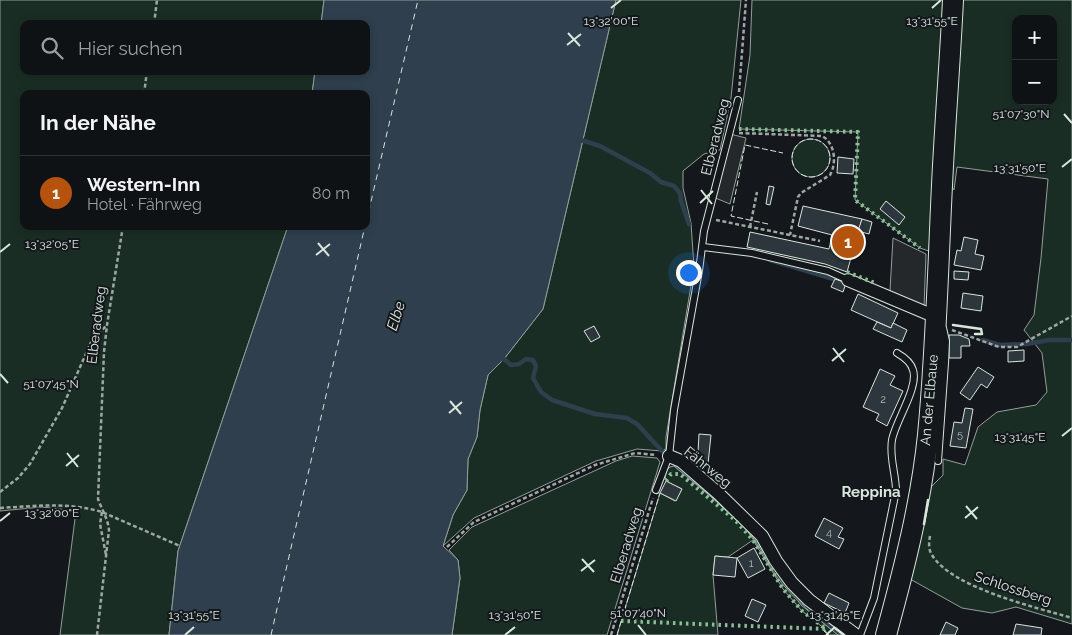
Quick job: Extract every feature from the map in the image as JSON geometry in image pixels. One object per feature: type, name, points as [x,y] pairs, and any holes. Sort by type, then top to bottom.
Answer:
[{"type":"main road","name":"An der Elbaue","points":[[886,635],[902,578],[919,497],[928,436],[939,324],[943,161],[954,0]]},
{"type":"street","points":[[848,280],[939,324]]},
{"type":"street","name":"Fährweg","points":[[669,456],[681,461],[746,519],[762,536],[792,583],[809,600],[856,635]]},
{"type":"lane","name":"Elberadweg","points":[[656,490],[669,456],[674,410],[708,218],[738,100]]},
{"type":"lane","points":[[703,247],[752,253],[828,271],[848,280]]},
{"type":"lane","points":[[938,461],[946,341],[939,324]]},
{"type":"lane","points":[[860,635],[874,598],[896,491],[891,450],[892,440],[895,427],[906,404],[914,376],[910,363],[897,353]]},
{"type":"path","points":[[154,20],[157,0]]},
{"type":"path","name":"Elberadweg","points":[[738,100],[746,0]]},
{"type":"path","points":[[145,90],[146,75]]},
{"type":"path","points":[[730,133],[822,136],[832,144],[832,172],[798,197],[790,235]]},
{"type":"path","points":[[750,227],[757,192]]},
{"type":"path","points":[[708,218],[820,241]]},
{"type":"path","name":"Elberadweg","points":[[97,635],[109,530],[108,520],[102,512],[98,499],[107,325],[122,230]]},
{"type":"path","points":[[939,324],[999,347],[1017,347],[1072,316]]},
{"type":"path","points":[[0,492],[18,478],[30,464],[62,408],[92,340],[107,325]]},
{"type":"path","name":"Fährweg","points":[[447,547],[474,522],[595,465],[635,453],[669,456]]},
{"type":"path","name":"Elberadweg","points":[[611,635],[656,490]]},
{"type":"path","points":[[0,508],[43,505],[77,506],[102,512],[180,546]]},
{"type":"path","points":[[102,512],[100,524],[106,558]]},
{"type":"path","name":"Schlossberg","points":[[930,535],[930,553],[937,562],[966,583],[1072,618]]},
{"type":"green space","points":[[0,0],[324,0],[322,20],[20,20],[20,75],[314,75],[313,90],[20,90],[20,230],[287,230],[178,551],[169,635],[60,635],[76,511],[42,507],[0,511]]},
{"type":"green space","points":[[616,0],[741,0],[731,98],[720,150],[704,154],[683,171],[683,188],[691,223],[694,267],[666,437],[666,449],[662,451],[637,449],[596,461],[474,518],[443,546],[453,515],[467,490],[468,459],[477,437],[480,410],[488,375],[504,359],[543,309]]},
{"type":"green space","points":[[752,0],[945,0],[929,251],[920,248],[855,200],[858,132],[739,129],[750,55]]},
{"type":"green space","points":[[961,0],[1072,0],[1072,624],[1016,607],[992,613],[962,608],[910,579],[924,524],[930,488],[943,475],[943,459],[965,465],[978,427],[997,412],[1036,405],[1047,392],[1042,353],[1024,330],[1034,315],[1048,179],[957,167],[954,190],[951,185]]},
{"type":"green space","points":[[811,139],[824,145],[830,158],[824,171],[811,177],[798,171],[792,158],[798,145]]},
{"type":"green space","points":[[632,456],[657,458],[660,462],[607,635],[452,635],[460,578],[458,560],[449,550],[472,527],[616,461]]},
{"type":"green space","points":[[674,466],[745,528],[801,605],[838,635],[829,635],[824,631],[825,629],[802,611],[783,589],[753,540],[728,557],[715,556],[713,575],[718,635],[617,635],[660,493],[675,501],[682,489],[667,481],[665,471]]},
{"type":"shaded area","points":[[730,134],[746,138],[730,204],[713,197]]},
{"type":"shaded area","points":[[893,238],[926,254],[924,307],[890,291]]},
{"type":"water","name":"Elbe","points":[[324,0],[616,0],[543,309],[504,359],[488,375],[480,410],[477,437],[468,459],[467,490],[453,515],[443,546],[458,560],[460,578],[452,635],[169,635],[178,551],[287,230],[370,230],[370,90],[313,90],[314,75],[370,75],[370,20],[322,20]]},
{"type":"water","points":[[678,465],[748,527],[802,602],[844,635],[838,635],[791,593],[777,577],[755,540],[746,529],[720,504],[674,466]]},
{"type":"building","points":[[838,157],[854,159],[853,174],[837,173]]},
{"type":"building","points":[[769,186],[774,187],[770,205],[766,204]]},
{"type":"building","points":[[886,201],[905,217],[899,225],[880,209]]},
{"type":"building","points":[[803,206],[862,219],[847,272],[825,264],[747,247],[750,232],[829,249],[832,235],[798,226]]},
{"type":"building","points":[[862,219],[872,222],[869,234],[858,231]]},
{"type":"building","points":[[964,237],[978,240],[975,254],[984,256],[981,270],[954,265],[957,250],[961,251]]},
{"type":"building","points":[[954,271],[969,272],[968,280],[954,279]]},
{"type":"building","points":[[835,279],[846,283],[843,292],[831,287]]},
{"type":"building","points":[[963,293],[983,296],[981,311],[961,308]]},
{"type":"building","points":[[858,294],[898,313],[891,328],[851,310]]},
{"type":"building","points":[[877,322],[891,328],[893,323],[907,330],[902,342],[873,329]]},
{"type":"building","points":[[594,326],[600,337],[591,342],[584,331]]},
{"type":"building","points":[[949,335],[959,335],[969,339],[970,346],[961,346],[961,358],[949,358]]},
{"type":"building","points":[[1024,350],[1024,361],[1008,362],[1008,351]]},
{"type":"building","points":[[978,367],[994,377],[987,388],[981,384],[970,400],[960,393]]},
{"type":"building","points":[[880,369],[895,376],[890,385],[903,391],[887,426],[876,420],[879,414],[863,407]]},
{"type":"building","points":[[965,408],[973,409],[966,448],[950,446],[954,422],[962,423]]},
{"type":"building","points":[[699,434],[711,435],[708,464],[687,461],[684,451],[698,452]]},
{"type":"building","points":[[666,481],[682,489],[676,501],[660,493]]},
{"type":"building","points":[[824,518],[843,528],[838,537],[844,539],[839,549],[815,536]]},
{"type":"building","points":[[754,548],[765,569],[748,578],[737,558]]},
{"type":"building","points":[[715,556],[737,558],[735,577],[713,575]]},
{"type":"building","points":[[829,593],[849,603],[845,613],[824,603]]},
{"type":"building","points":[[752,599],[766,605],[758,622],[745,616]]},
{"type":"building","points":[[946,622],[958,628],[955,635],[940,635]]},
{"type":"building","points":[[1016,624],[1042,628],[1041,635],[1013,635]]},
{"type":"waterway","points":[[578,139],[600,146],[650,173],[661,182],[674,186],[680,193],[689,224]]},
{"type":"waterway","points":[[770,260],[847,283]]},
{"type":"waterway","points":[[983,340],[999,345],[1027,344],[1049,340],[1072,340]]},
{"type":"waterway","points":[[500,359],[504,359],[511,365],[519,364],[526,359],[533,360],[536,366],[533,378],[541,392],[552,400],[595,414],[627,418],[637,424],[662,451]]},
{"type":"ferry route","points":[[370,206],[418,0]]},
{"type":"ferry route","points":[[271,635],[364,230]]},
{"type":"hedge","points":[[739,129],[858,132],[855,200],[920,248]]},
{"type":"hedge","points":[[847,272],[875,283]]},
{"type":"hedge","points":[[666,481],[671,474],[680,474],[735,520],[753,540],[783,589],[802,611],[826,629],[824,631]]},
{"type":"hedge","points":[[621,621],[826,629]]},
{"type":"fence","points":[[811,139],[824,145],[830,158],[824,171],[811,177],[798,171],[792,158],[798,145],[811,139]]},
{"type":"fence","points":[[768,224],[731,216],[745,145],[783,153]]},
{"type":"fence","points":[[617,635],[660,493]]},
{"type":"fence","points":[[824,631],[829,635]]},
{"type":"wall","points":[[953,325],[981,329],[982,334],[975,334]]},
{"type":"wall","points":[[924,524],[928,500]]},
{"type":"wall","points":[[835,628],[844,635]]},
{"type":"place","name":"Western-Inn","points":[[848,242]]},
{"type":"district","name":"Reppina","points":[[871,492]]}]
